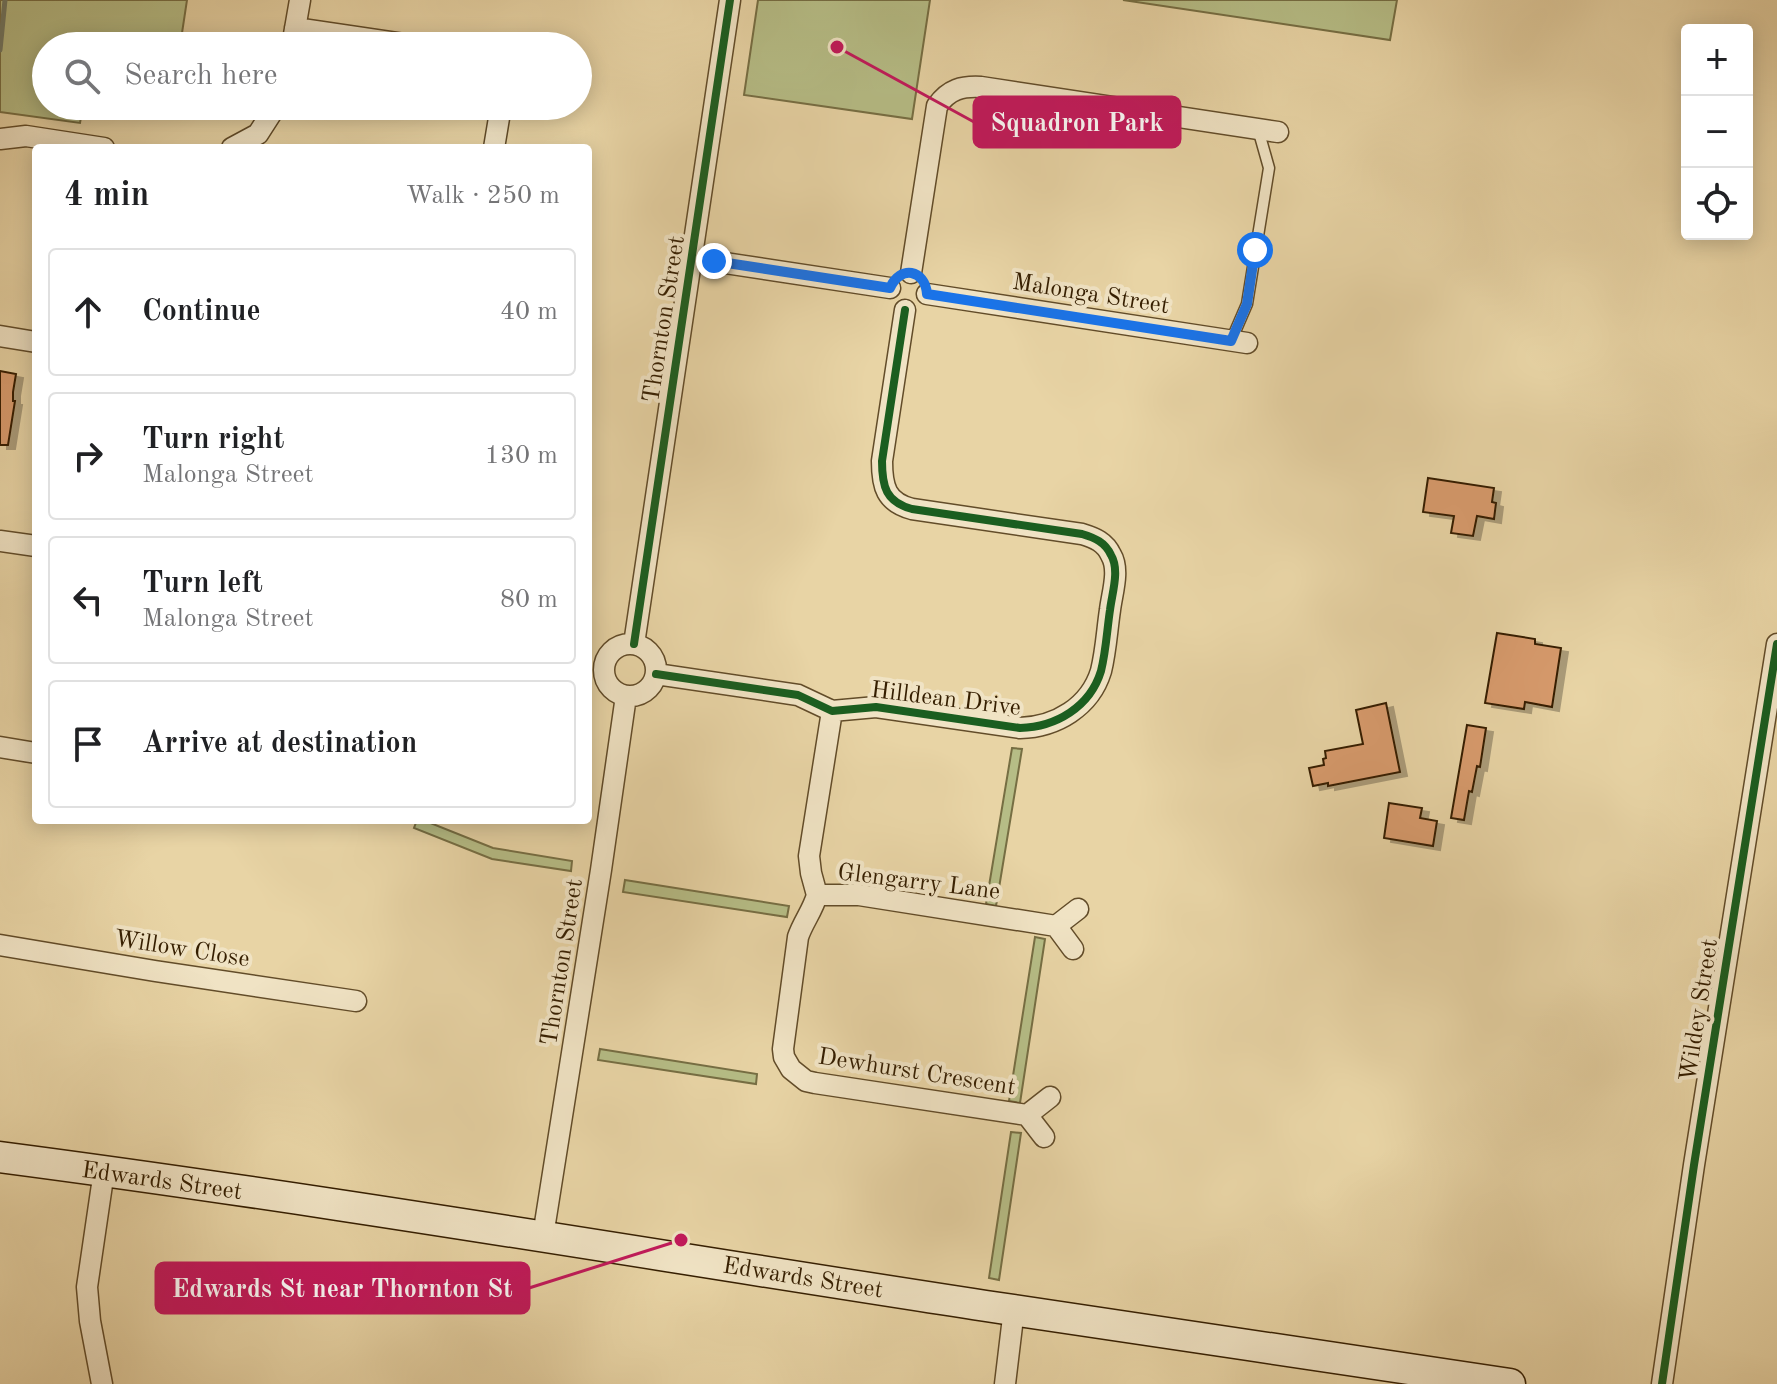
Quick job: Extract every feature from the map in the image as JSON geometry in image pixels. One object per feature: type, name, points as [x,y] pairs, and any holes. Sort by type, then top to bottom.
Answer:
[{"type":"main road","name":"Edwards Street","points":[[0,1157],[543,1236],[1510,1384]]},
{"type":"street","points":[[295,32],[300,0]]},
{"type":"street","name":"Thornton Street","points":[[634,644],[730,0]]},
{"type":"street","points":[[911,273],[937,106],[957,88],[981,87],[1268,131]]},
{"type":"street","points":[[239,144],[258,134],[267,120]]},
{"type":"street","points":[[495,144],[499,120]]},
{"type":"street","points":[[0,139],[26,136],[78,144]]},
{"type":"street","points":[[692,258],[890,288]]},
{"type":"street","points":[[911,273],[925,282],[927,294],[920,307],[905,310],[894,305],[890,288],[891,282],[899,274],[911,273]]},
{"type":"street","name":"Malonga Street","points":[[927,294],[1239,342]]},
{"type":"street","name":"Hilldean Drive","points":[[656,674],[798,695],[832,711],[876,707],[1020,728],[1042,727],[1066,716],[1087,696],[1100,672],[1105,650],[1115,563],[1104,544],[1082,534],[900,506],[885,489],[882,461],[905,310]]},
{"type":"street","points":[[0,336],[32,341]]},
{"type":"street","points":[[0,541],[32,545]]},
{"type":"street","points":[[634,644],[653,658],[656,674],[649,688],[634,696],[626,696],[613,690],[597,663],[613,651],[634,644]]},
{"type":"street","name":"Wildey Street","points":[[1662,1384],[1720,995],[1777,644]]},
{"type":"street","name":"Thornton Street","points":[[543,1236],[626,696]]},
{"type":"street","name":"Glengarry Lane","points":[[832,711],[809,856],[817,895],[859,895],[1056,926]]},
{"type":"street","points":[[0,747],[32,752]]},
{"type":"street","name":"Dewhurst Crescent","points":[[817,895],[798,937],[783,1037],[784,1057],[791,1069],[806,1081],[815,1083],[1027,1115],[1044,1137]]},
{"type":"street","points":[[1073,949],[1056,926],[1078,909]]},
{"type":"street","name":"Willow Close","points":[[0,945],[356,1001]]},
{"type":"street","name":"Dewhurst Crescent","points":[[1027,1115],[1050,1097]]},
{"type":"street","points":[[102,1384],[87,1287],[104,1171]]},
{"type":"street","points":[[1005,1384],[1014,1309]]},
{"type":"lane","points":[[1239,342],[1269,168],[1268,131]]},
{"type":"green space","points":[[0,0],[187,0],[182,32],[32,32],[32,116],[0,112]]},
{"type":"green space","points":[[758,0],[930,0],[912,119],[744,95]]},
{"type":"green space","points":[[1123,0],[1397,0],[1390,40]]},
{"type":"green space","points":[[1012,748],[1022,749],[996,906],[986,904]]},
{"type":"green space","points":[[416,824],[433,824],[493,848],[572,861],[571,871],[492,859],[414,828]]},
{"type":"green space","points":[[625,880],[789,906],[787,917],[623,892]]},
{"type":"green space","points":[[1035,937],[1045,939],[1020,1103],[1009,1101]]},
{"type":"green space","points":[[600,1049],[757,1074],[756,1084],[598,1060]]},
{"type":"green space","points":[[1011,1132],[1021,1133],[999,1280],[989,1278]]},
{"type":"building","points":[[0,371],[16,374],[8,445],[0,445]]},
{"type":"building","points":[[1428,478],[1494,488],[1494,519],[1477,516],[1473,536],[1451,533],[1454,516],[1423,512]]},
{"type":"building","points":[[1497,633],[1535,639],[1535,644],[1561,648],[1552,707],[1525,702],[1524,709],[1485,703]]},
{"type":"building","points":[[1386,703],[1400,772],[1313,786],[1309,768],[1324,765],[1325,751],[1363,744],[1356,710]]},
{"type":"building","points":[[1467,725],[1486,728],[1480,767],[1477,766],[1472,792],[1469,791],[1464,820],[1451,818]]},
{"type":"building","points":[[1389,803],[1422,808],[1420,818],[1437,821],[1433,846],[1384,838]]},
{"type":"waterway","points":[[0,50],[5,0]]},
{"type":"cycle path","points":[[634,644],[730,0]]},
{"type":"cycle path","points":[[656,674],[798,695],[832,711],[876,707],[1020,728],[1059,719],[1089,695],[1101,671],[1115,582],[1114,561],[1106,547],[1082,534],[912,509],[896,502],[887,492],[882,461],[905,310]]},
{"type":"cycle path","points":[[1662,1384],[1777,644]]},
{"type":"place","name":"Squadron Park","points":[[837,47]]},
{"type":"place","name":"Edwards St near Thornton St","points":[[681,1240]]},
{"type":"route","points":[[714,261],[890,288],[891,282],[899,274],[911,273],[925,282],[927,294],[1231,341],[1247,304],[1255,250]]}]
